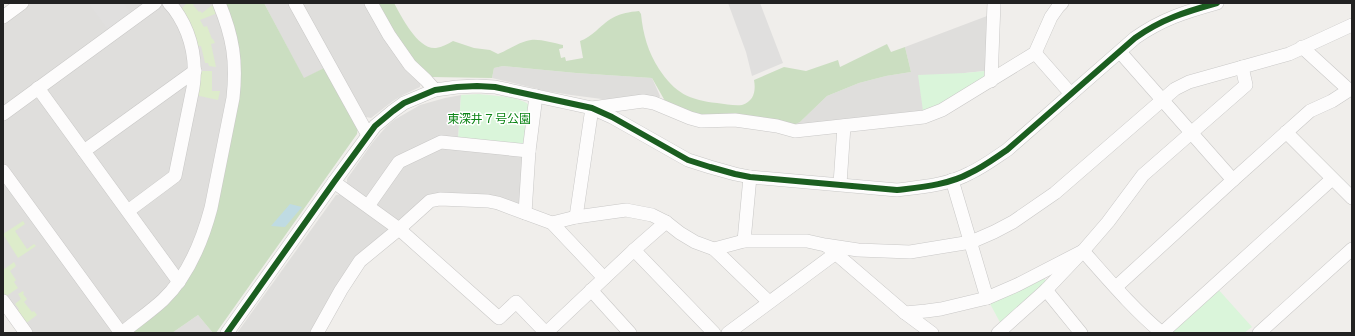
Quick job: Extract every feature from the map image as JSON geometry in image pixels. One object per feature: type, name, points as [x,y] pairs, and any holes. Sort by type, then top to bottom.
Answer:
[{"type":"street","points":[[3,17],[22,3]]},
{"type":"street","points":[[3,114],[155,3]]},
{"type":"street","points":[[128,211],[175,176],[193,88],[195,71],[194,56],[190,39],[183,23],[170,3]]},
{"type":"street","points":[[3,171],[122,333],[162,300],[179,282],[198,247],[206,226],[233,98],[235,65],[233,44],[228,24],[220,3]]},
{"type":"street","points":[[295,3],[368,135]]},
{"type":"street","points":[[371,3],[389,35],[410,65],[435,90]]},
{"type":"street","points":[[991,81],[994,3]]},
{"type":"street","points":[[592,108],[643,101],[654,103],[700,121],[735,120],[777,126],[795,132],[924,117],[942,110],[1035,53],[1051,17],[1062,3]]},
{"type":"street","points":[[227,333],[368,135],[380,121],[393,110],[404,103],[435,90],[477,86],[495,87],[592,108],[612,117],[688,160],[750,177],[897,190],[935,185],[969,174],[1008,150],[1135,38],[1158,23],[1176,15],[1217,3]]},
{"type":"street","points":[[714,249],[744,241],[807,241],[858,250],[910,252],[971,242],[1013,222],[1055,193],[1175,89],[1189,82],[1289,54],[1352,24]]},
{"type":"street","points":[[1116,287],[1310,111],[1332,101],[1349,90],[1302,47]]},
{"type":"street","points":[[1120,52],[1233,180]]},
{"type":"street","points":[[1035,53],[1071,94]]},
{"type":"street","points":[[998,333],[1046,290],[1083,251],[1108,222],[1143,175],[1246,85],[1242,67]]},
{"type":"street","points":[[84,151],[195,71]]},
{"type":"street","points":[[38,88],[179,282]]},
{"type":"street","points":[[525,213],[529,151],[536,96]]},
{"type":"street","points":[[576,217],[592,108]]},
{"type":"street","points":[[840,184],[844,126]]},
{"type":"street","points":[[1286,132],[1352,198]]},
{"type":"street","points":[[368,206],[399,162],[441,142],[529,151]]},
{"type":"street","points":[[744,241],[750,177]]},
{"type":"street","points":[[1083,251],[1155,331],[1332,179]]},
{"type":"street","points":[[952,180],[987,298]]},
{"type":"street","points":[[334,182],[399,229],[499,318],[516,302],[546,333],[590,290],[666,222]]},
{"type":"street","points":[[316,333],[360,261],[430,201],[440,199],[488,201],[498,203],[552,223],[604,278]]},
{"type":"street","points":[[552,223],[576,217],[626,210],[652,215],[666,222],[695,242],[714,249],[769,302]]},
{"type":"street","points":[[825,245],[905,313],[932,333]]},
{"type":"street","points":[[1259,333],[1352,249]]},
{"type":"street","points":[[634,250],[714,333]]},
{"type":"street","points":[[905,313],[941,309],[987,298],[1017,286],[1083,251]]},
{"type":"street","points":[[728,333],[836,253]]},
{"type":"street","points":[[590,290],[630,333]]},
{"type":"street","points":[[1046,290],[1081,333]]},
{"type":"street","points":[[3,301],[26,333]]},
{"type":"shaded area","points":[[31,3],[145,3],[3,108],[3,23]]},
{"type":"shaded area","points":[[88,3],[124,3],[131,13],[108,30]]},
{"type":"shaded area","points":[[175,3],[215,3],[232,69],[204,218],[181,270],[176,270],[135,215],[136,210],[179,178],[198,82]]},
{"type":"shaded area","points":[[264,3],[289,3],[324,68],[304,79]]},
{"type":"shaded area","points":[[301,3],[366,3],[421,81],[420,87],[393,101],[371,118],[366,117]]},
{"type":"shaded area","points":[[728,3],[760,3],[783,63],[752,76],[746,52]]},
{"type":"shaded area","points":[[163,4],[167,5],[187,43],[188,70],[87,144],[81,143],[47,89]]},
{"type":"shaded area","points":[[987,16],[985,71],[965,73],[923,111],[792,126],[800,122],[827,96],[859,83],[886,76],[911,72],[905,47]]},
{"type":"shaded area","points":[[503,66],[652,78],[660,96],[658,100],[602,99],[546,91],[492,78],[494,68]]},
{"type":"shaded area","points":[[184,82],[190,83],[173,171],[131,204],[126,203],[91,150]]},
{"type":"shaded area","points":[[461,95],[458,140],[397,158],[370,196],[365,197],[347,185],[347,179],[373,142],[394,120],[420,105]]},
{"type":"shaded area","points":[[35,98],[40,99],[171,278],[171,284],[161,295],[126,324],[121,323],[3,162],[3,121]]},
{"type":"shaded area","points":[[444,147],[523,154],[523,202],[518,206],[440,195],[404,220],[398,220],[378,206],[377,201],[400,167]]},
{"type":"shaded area","points":[[3,180],[112,329],[111,333],[31,333],[3,294]]},
{"type":"shaded area","points":[[342,194],[388,227],[389,232],[312,333],[237,333],[336,195]]},
{"type":"shaded area","points":[[198,315],[213,333],[172,333]]},
{"type":"green space","points":[[187,3],[195,3],[193,5],[199,12],[200,11],[202,13],[215,3],[220,12],[200,20],[204,27],[207,26],[215,43],[211,44],[216,67],[209,66],[208,63],[205,63],[201,46],[196,47],[180,10]]},
{"type":"green space","points":[[224,3],[264,3],[304,78],[324,68],[358,128],[357,134],[216,333],[213,333],[198,315],[172,333],[132,333],[184,279],[236,98]]},
{"type":"green space","points":[[376,3],[394,3],[411,31],[423,44],[429,47],[438,48],[453,41],[474,48],[490,50],[498,54],[523,42],[539,40],[563,45],[563,48],[559,49],[561,58],[565,57],[566,61],[583,58],[580,41],[606,22],[615,16],[639,11],[652,56],[659,69],[671,84],[677,90],[698,100],[730,105],[742,105],[749,101],[752,98],[755,88],[754,80],[784,67],[806,71],[838,60],[840,67],[887,44],[891,52],[905,47],[911,72],[886,76],[859,83],[827,96],[800,122],[792,126],[699,115],[665,101],[652,78],[503,66],[494,68],[492,78],[431,77],[408,55]]},
{"type":"green space","points":[[198,71],[212,71],[212,91],[220,91],[218,100],[195,95]]},
{"type":"green space","points":[[985,71],[984,77],[948,100],[923,111],[918,75]]},
{"type":"green space","name":"東深井７号公園","points":[[479,94],[514,98],[530,106],[527,142],[523,146],[458,140],[461,95]]},
{"type":"green space","points":[[23,221],[25,224],[15,231],[27,249],[34,244],[36,246],[18,258],[3,234]]},
{"type":"green space","points":[[14,262],[16,266],[10,271],[16,280],[14,282],[18,288],[5,297],[3,294],[3,270]]},
{"type":"green space","points":[[1042,275],[1048,284],[1002,326],[988,300]]},
{"type":"green space","points":[[1217,288],[1252,327],[1244,333],[1168,333]]},
{"type":"green space","points":[[23,291],[23,294],[27,299],[24,302],[32,312],[34,311],[37,315],[25,324],[16,312],[19,309],[15,304],[21,299],[18,294]]},
{"type":"water","points":[[290,204],[302,207],[285,227],[271,226]]},
{"type":"cycle path","points":[[227,333],[375,126],[404,103],[435,90],[457,87],[495,87],[592,108],[612,117],[688,160],[735,174],[750,177],[897,190],[944,183],[962,177],[980,168],[1007,150],[1135,38],[1145,31],[1174,17],[1217,3]]}]
